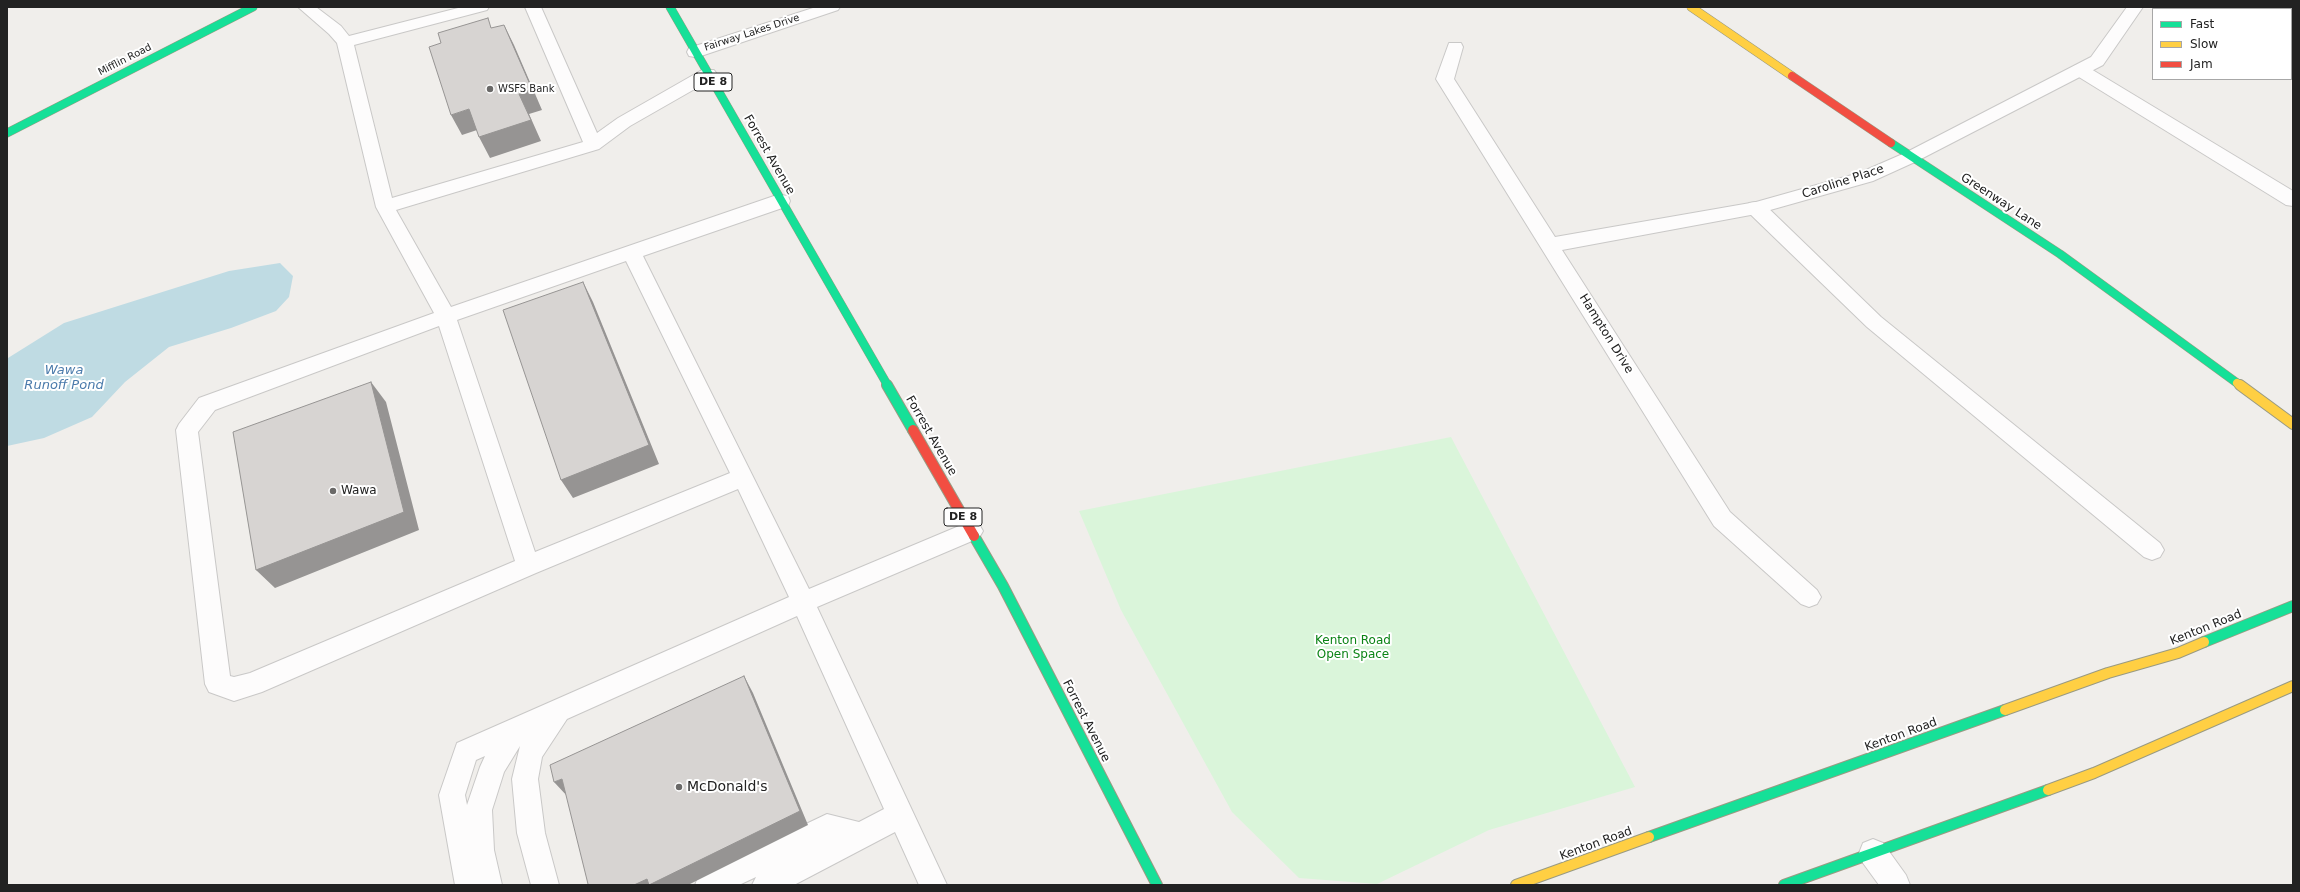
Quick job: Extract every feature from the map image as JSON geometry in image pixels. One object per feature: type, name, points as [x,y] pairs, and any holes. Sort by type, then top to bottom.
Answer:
[{"type":"main road","name":"Mifflin Road","points":[[7,133],[253,7]]},
{"type":"main road","name":"Forrest Avenue","points":[[670,7],[1003,586],[1157,885]]},
{"type":"main road","name":"Greenway Lane","points":[[1691,7],[1911,158],[2060,254],[2293,424]]},
{"type":"main road","name":"Kenton Road","points":[[1516,885],[2100,676],[2178,653],[2293,606]]},
{"type":"main road","points":[[1784,885],[2094,773],[2293,686]]},
{"type":"street","points":[[306,7],[335,30],[345,42],[385,207],[446,316],[528,566]]},
{"type":"street","points":[[345,42],[481,7]]},
{"type":"street","points":[[533,7],[593,144]]},
{"type":"street","name":"Fairway Lakes Drive","points":[[696,52],[832,7]]},
{"type":"street","name":"Caroline Place","points":[[1550,245],[1756,208],[1866,177],[1911,158],[2097,61],[2135,7]]},
{"type":"street","name":"Hampton Drive","points":[[1455,47],[1445,80],[1722,519],[1809,597]]},
{"type":"street","points":[[2080,70],[2293,200]]},
{"type":"street","points":[[385,207],[593,144],[624,122],[708,74]]},
{"type":"street","points":[[743,477],[528,566],[253,684],[234,689],[218,684],[187,430],[207,404],[446,316],[781,201]]},
{"type":"street","points":[[1756,208],[1874,322],[2152,550]]},
{"type":"street","points":[[631,252],[743,477],[933,885]]},
{"type":"street","points":[[469,885],[452,795],[466,752],[802,602],[971,531]]},
{"type":"street","points":[[545,885],[531,833],[525,779],[530,753],[559,710]]},
{"type":"street","points":[[488,885],[480,850],[479,810],[493,767],[516,729]]},
{"type":"street","points":[[766,885],[900,815]]},
{"type":"street","points":[[710,885],[827,827],[860,836]]},
{"type":"street","points":[[1873,853],[1896,885]]},
{"type":"green space","name":"Kenton Road Open Space","points":[[1451,437],[1635,787],[1489,830],[1377,884],[1299,878],[1232,812],[1121,610],[1079,511]]},
{"type":"water","name":"Wawa Runoff Pond","points":[[280,263],[293,276],[289,297],[276,311],[231,328],[169,347],[125,382],[92,417],[44,438],[7,446],[8,358],[64,323],[229,271]]},
{"type":"building","name":"WSFS Bank","points":[[488,18],[491,28],[504,25],[532,89],[519,94],[531,120],[479,137],[469,109],[451,115],[429,47],[441,43],[438,33]]},
{"type":"building","points":[[583,282],[649,445],[561,480],[503,310]]},
{"type":"building","name":"Wawa","points":[[371,382],[404,512],[256,570],[233,432]]},
{"type":"building","name":"McDonald's","points":[[744,676],[800,811],[649,885],[647,879],[634,885],[587,885],[588,884],[562,779],[554,782],[550,765]]},
{"type":"traffic: fast","points":[[7,133],[253,7]]},
{"type":"traffic: fast","points":[[670,7],[913,430]]},
{"type":"traffic: fast","points":[[1891,143],[2060,254],[2237,383]]},
{"type":"traffic: fast","points":[[974,536],[1003,586],[1157,885]]},
{"type":"traffic: fast","points":[[2204,642],[2293,606]]},
{"type":"traffic: fast","points":[[1649,837],[2005,710]]},
{"type":"traffic: fast","points":[[1784,885],[2048,790]]},
{"type":"traffic: slow","points":[[1691,7],[1792,76]]},
{"type":"traffic: slow","points":[[2237,383],[2293,424]]},
{"type":"traffic: slow","points":[[2005,710],[2108,673],[2178,653],[2204,642]]},
{"type":"traffic: slow","points":[[2048,790],[2094,773],[2293,686]]},
{"type":"traffic: slow","points":[[1516,885],[1649,837]]},
{"type":"traffic: jam","points":[[1792,76],[1891,143]]},
{"type":"traffic: jam","points":[[913,430],[974,536]]},
{"type":"place","name":"WSFS Bank","points":[[490,89]]},
{"type":"place","name":"Wawa","points":[[333,491]]},
{"type":"place","name":"McDonald's","points":[[679,787]]}]
